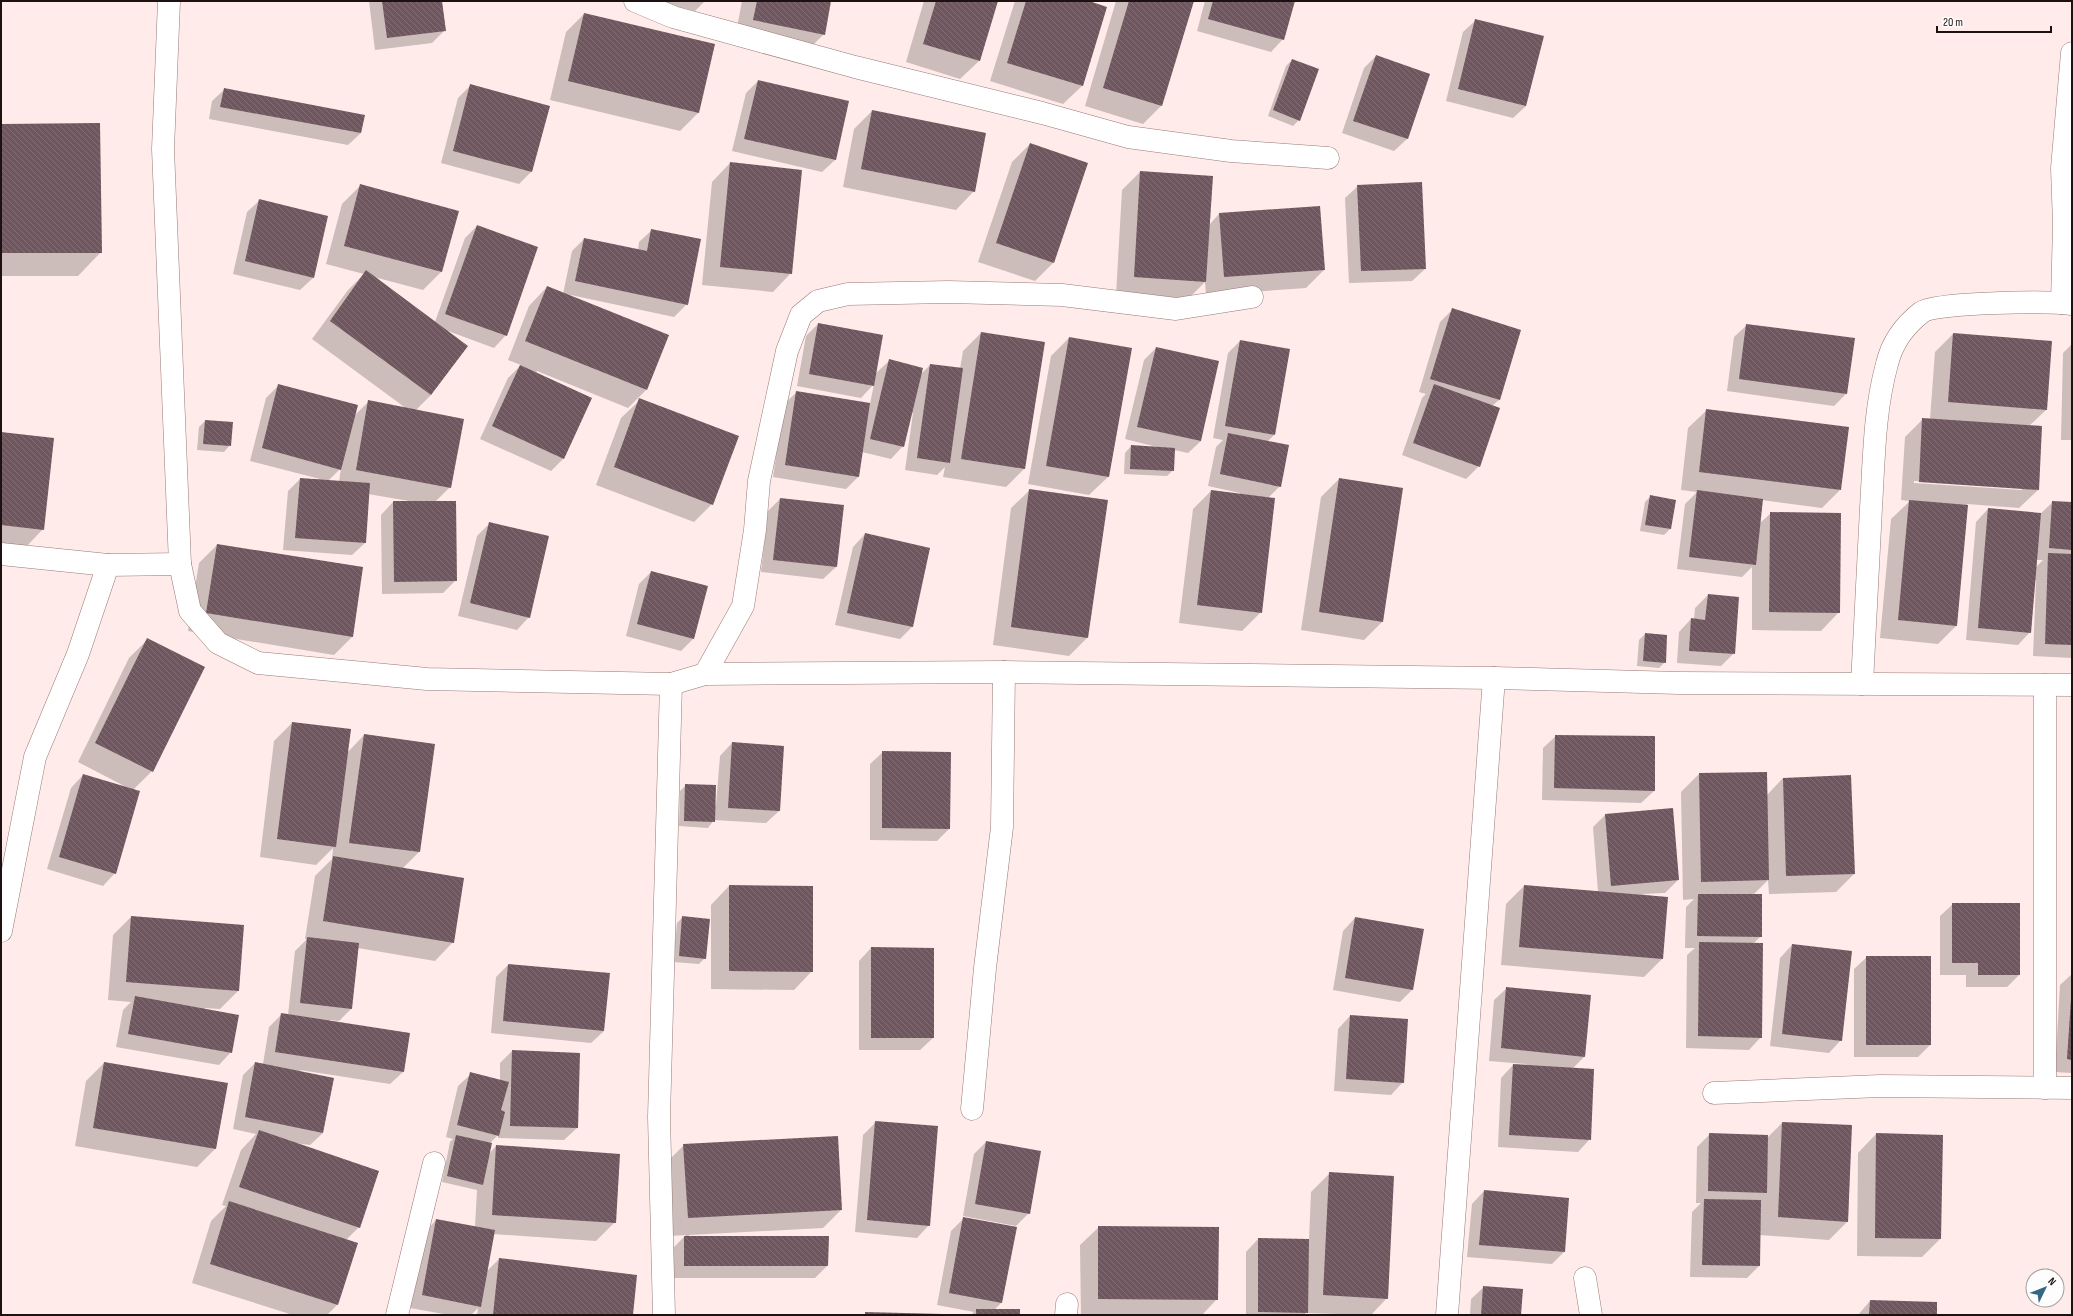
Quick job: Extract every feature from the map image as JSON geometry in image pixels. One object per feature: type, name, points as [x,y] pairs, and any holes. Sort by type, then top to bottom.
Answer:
[{"type":"street","points":[[169,1],[163,149],[180,564],[190,611],[218,643],[258,663],[427,679],[671,684],[705,674],[1004,672],[1494,678],[1679,684],[2072,685]]},
{"type":"street","points":[[635,1],[673,17],[847,65],[1042,113],[1128,137],[1231,151],[1328,158]]},
{"type":"street","points":[[1862,684],[1874,443],[1879,403],[1887,363],[1902,330],[1923,311],[1952,305],[2067,304],[2062,168],[2072,53]]},
{"type":"street","points":[[705,674],[743,606],[755,530],[759,481],[787,350],[801,315],[818,301],[848,294],[948,292],[1062,295],[1176,308],[1252,297]]},
{"type":"street","points":[[1,554],[108,565],[180,564]]},
{"type":"street","points":[[1,931],[35,757],[78,654],[108,565]]},
{"type":"street","points":[[972,1109],[985,968],[1002,827],[1004,672]]},
{"type":"street","points":[[1447,1315],[1494,678]]},
{"type":"street","points":[[664,1315],[659,1117],[671,684]]},
{"type":"street","points":[[2045,685],[2046,1088]]},
{"type":"street","points":[[1714,1093],[1880,1086],[2072,1088]]},
{"type":"street","points":[[397,1315],[434,1163]]},
{"type":"street","points":[[1586,1278],[1591,1315]]},
{"type":"building","points":[[382,1],[442,1],[446,31],[387,38]]},
{"type":"building","points":[[757,1],[831,1],[825,35],[753,20]]},
{"type":"building","points":[[936,1],[998,1],[980,61],[923,44]]},
{"type":"building","points":[[1026,1],[1089,1],[1107,7],[1083,86],[1007,63]]},
{"type":"building","points":[[1129,1],[1194,1],[1162,106],[1103,88]]},
{"type":"building","points":[[1213,1],[1295,1],[1284,40],[1208,19]]},
{"type":"building","points":[[584,13],[715,44],[699,113],[568,81]]},
{"type":"building","points":[[1475,19],[1544,36],[1526,106],[1458,89]]},
{"type":"building","points":[[1376,55],[1430,74],[1408,139],[1353,121]]},
{"type":"building","points":[[1292,59],[1319,69],[1300,121],[1273,110]]},
{"type":"building","points":[[758,80],[849,101],[836,160],[744,139]]},
{"type":"building","points":[[470,84],[550,106],[532,172],[453,151]]},
{"type":"building","points":[[224,88],[365,115],[361,133],[220,107]]},
{"type":"building","points":[[872,110],[986,133],[975,192],[861,169]]},
{"type":"building","points":[[100,123],[102,253],[1,253],[1,124]]},
{"type":"building","points":[[1030,143],[1088,163],[1054,263],[996,243]]},
{"type":"building","points":[[730,162],[802,170],[792,274],[720,267]]},
{"type":"building","points":[[1140,171],[1213,176],[1206,282],[1134,277]]},
{"type":"building","points":[[1422,182],[1426,269],[1361,271],[1357,185]]},
{"type":"building","points":[[360,184],[459,211],[442,272],[344,246]]},
{"type":"building","points":[[259,199],[328,216],[314,278],[245,261]]},
{"type":"building","points":[[1320,206],[1325,270],[1224,277],[1219,213]]},
{"type":"building","points":[[477,225],[538,247],[507,336],[445,314]]},
{"type":"building","points":[[651,229],[701,239],[688,305],[575,281],[584,238],[647,251]]},
{"type":"building","points":[[366,270],[468,346],[431,395],[330,321]]},
{"type":"building","points":[[547,286],[669,335],[647,390],[525,341]]},
{"type":"building","points":[[1452,308],[1521,330],[1500,400],[1430,379]]},
{"type":"building","points":[[818,323],[883,335],[874,386],[809,374]]},
{"type":"building","points":[[1746,324],[1855,338],[1847,394],[1739,379]]},
{"type":"building","points":[[981,332],[1045,342],[1025,469],[961,459]]},
{"type":"building","points":[[1953,333],[2052,341],[2047,410],[1948,402]]},
{"type":"building","points":[[1069,337],[1132,348],[1109,477],[1046,466]]},
{"type":"building","points":[[1240,340],[1290,349],[1275,435],[1225,426]]},
{"type":"building","points":[[1156,347],[1219,361],[1201,441],[1137,427]]},
{"type":"building","points":[[889,359],[923,368],[904,447],[870,439]]},
{"type":"building","points":[[930,364],[963,368],[950,463],[917,458]]},
{"type":"building","points":[[520,365],[592,398],[564,459],[492,426]]},
{"type":"building","points":[[278,384],[358,405],[341,470],[262,448]]},
{"type":"building","points":[[1434,384],[1500,408],[1480,467],[1413,443]]},
{"type":"building","points":[[796,391],[870,403],[859,477],[785,465]]},
{"type":"building","points":[[639,398],[739,436],[713,505],[614,467]]},
{"type":"building","points":[[368,400],[464,419],[451,488],[356,470]]},
{"type":"building","points":[[1706,409],[1849,427],[1841,490],[1699,472]]},
{"type":"building","points":[[1922,418],[2042,426],[2039,490],[1919,482]]},
{"type":"building","points":[[205,420],[233,422],[231,446],[203,444]]},
{"type":"building","points":[[1,432],[54,438],[44,530],[1,525]]},
{"type":"building","points":[[1228,433],[1289,445],[1281,487],[1220,474]]},
{"type":"building","points":[[1131,445],[1175,448],[1174,471],[1130,469]]},
{"type":"building","points":[[300,478],[370,483],[366,543],[295,538]]},
{"type":"building","points":[[1339,478],[1403,488],[1383,622],[1319,612]]},
{"type":"building","points":[[1029,489],[1108,500],[1088,638],[1011,627]]},
{"type":"building","points":[[1211,490],[1275,498],[1262,613],[1197,605]]},
{"type":"building","points":[[1697,490],[1763,499],[1756,565],[1689,557]]},
{"type":"building","points":[[1650,495],[1676,500],[1671,529],[1645,525]]},
{"type":"building","points":[[780,498],[844,505],[837,567],[773,560]]},
{"type":"building","points":[[1909,500],[1968,505],[1957,626],[1898,620]]},
{"type":"building","points":[[393,501],[456,501],[457,581],[394,582]]},
{"type":"building","points":[[2052,501],[2072,502],[2072,550],[2049,548]]},
{"type":"building","points":[[1988,508],[2041,513],[2031,633],[1978,628]]},
{"type":"building","points":[[1770,512],[1841,513],[1840,613],[1769,612]]},
{"type":"building","points":[[489,522],[549,536],[530,618],[470,603]]},
{"type":"building","points":[[865,533],[930,548],[913,627],[847,613]]},
{"type":"building","points":[[217,544],[363,567],[353,637],[206,613]]},
{"type":"building","points":[[2048,553],[2072,554],[2072,645],[2045,644]]},
{"type":"building","points":[[651,571],[708,586],[694,639],[637,624]]},
{"type":"building","points":[[1708,594],[1739,597],[1735,654],[1689,651],[1691,618],[1705,620]]},
{"type":"building","points":[[1645,633],[1667,635],[1666,663],[1643,661]]},
{"type":"building","points":[[147,638],[205,667],[153,772],[95,743]]},
{"type":"building","points":[[292,722],[351,729],[336,847],[277,839]]},
{"type":"building","points":[[364,734],[435,744],[420,852],[349,843]]},
{"type":"building","points":[[1555,735],[1655,736],[1655,791],[1554,788]]},
{"type":"building","points":[[732,742],[784,746],[780,811],[728,808]]},
{"type":"building","points":[[882,751],[951,752],[950,829],[882,828]]},
{"type":"building","points":[[1767,772],[1769,880],[1701,882],[1699,773]]},
{"type":"building","points":[[83,774],[140,791],[116,874],[59,857]]},
{"type":"building","points":[[1851,775],[1855,874],[1786,876],[1783,778]]},
{"type":"building","points":[[685,784],[716,785],[715,822],[684,821]]},
{"type":"building","points":[[1673,808],[1679,880],[1611,886],[1605,814]]},
{"type":"building","points":[[333,856],[464,878],[454,943],[323,921]]},
{"type":"building","points":[[729,885],[813,886],[813,972],[729,971]]},
{"type":"building","points":[[1524,885],[1668,897],[1663,959],[1519,947]]},
{"type":"building","points":[[1698,894],[1762,894],[1762,937],[1697,936]]},
{"type":"building","points":[[1952,903],[2020,903],[2020,975],[1978,975],[1978,963],[1952,963]]},
{"type":"building","points":[[131,916],[244,925],[239,991],[126,982]]},
{"type":"building","points":[[682,916],[710,919],[706,959],[679,956]]},
{"type":"building","points":[[1355,917],[1424,929],[1413,990],[1345,978]]},
{"type":"building","points":[[307,937],[359,943],[352,1009],[300,1003]]},
{"type":"building","points":[[1699,942],[1763,943],[1762,1038],[1698,1036]]},
{"type":"building","points":[[1792,944],[1852,951],[1842,1041],[1782,1034]]},
{"type":"building","points":[[871,947],[934,948],[934,1038],[871,1038]]},
{"type":"building","points":[[1866,956],[1931,956],[1931,1045],[1866,1045]]},
{"type":"building","points":[[508,964],[610,973],[604,1031],[503,1021]]},
{"type":"building","points":[[1506,987],[1591,995],[1585,1057],[1501,1048]]},
{"type":"building","points":[[135,996],[239,1015],[232,1053],[128,1034]]},
{"type":"building","points":[[2072,999],[2072,1060],[2067,1059]]},
{"type":"building","points":[[281,1013],[410,1033],[404,1072],[275,1052]]},
{"type":"building","points":[[1350,1015],[1408,1019],[1404,1083],[1346,1079]]},
{"type":"building","points":[[512,1050],[580,1053],[578,1128],[510,1126]]},
{"type":"building","points":[[104,1062],[228,1083],[216,1149],[93,1128]]},
{"type":"building","points":[[255,1062],[334,1078],[323,1133],[245,1117]]},
{"type":"building","points":[[1513,1064],[1594,1069],[1591,1140],[1509,1135]]},
{"type":"building","points":[[470,1072],[509,1082],[501,1110],[505,1112],[499,1136],[457,1125]]},
{"type":"building","points":[[875,1121],[938,1126],[930,1226],[867,1220]]},
{"type":"building","points":[[1782,1122],[1852,1125],[1848,1222],[1778,1217]]},
{"type":"building","points":[[259,1130],[379,1171],[360,1228],[239,1187]]},
{"type":"building","points":[[1709,1133],[1768,1135],[1767,1193],[1708,1191]]},
{"type":"building","points":[[1876,1133],[1943,1135],[1941,1239],[1875,1238]]},
{"type":"building","points":[[456,1135],[492,1143],[483,1185],[447,1176]]},
{"type":"building","points":[[838,1136],[842,1210],[688,1218],[683,1144]]},
{"type":"building","points":[[986,1141],[1041,1151],[1030,1214],[975,1204]]},
{"type":"building","points":[[496,1145],[620,1154],[616,1223],[492,1215]]},
{"type":"building","points":[[1329,1172],[1394,1176],[1388,1299],[1323,1295]]},
{"type":"building","points":[[1484,1190],[1569,1198],[1565,1252],[1479,1245]]},
{"type":"building","points":[[1704,1199],[1761,1200],[1760,1266],[1702,1265]]},
{"type":"building","points":[[229,1201],[358,1243],[338,1305],[210,1264]]},
{"type":"building","points":[[963,1217],[1017,1227],[1002,1303],[949,1293]]},
{"type":"building","points":[[436,1219],[495,1230],[481,1307],[422,1295]]},
{"type":"building","points":[[1098,1226],[1219,1227],[1218,1300],[1098,1299]]},
{"type":"building","points":[[684,1236],[829,1236],[828,1266],[684,1266]]},
{"type":"building","points":[[1258,1238],[1309,1239],[1308,1313],[1258,1312]]},
{"type":"building","points":[[499,1258],[637,1275],[633,1315],[493,1315]]},
{"type":"building","points":[[1483,1286],[1523,1289],[1521,1315],[1481,1315]]},
{"type":"building","points":[[1870,1300],[1937,1302],[1937,1315],[1869,1315]]},
{"type":"building","points":[[976,1309],[1020,1309],[1020,1315],[976,1315]]},
{"type":"building","points":[[865,1312],[943,1314],[943,1315],[865,1315]]}]
